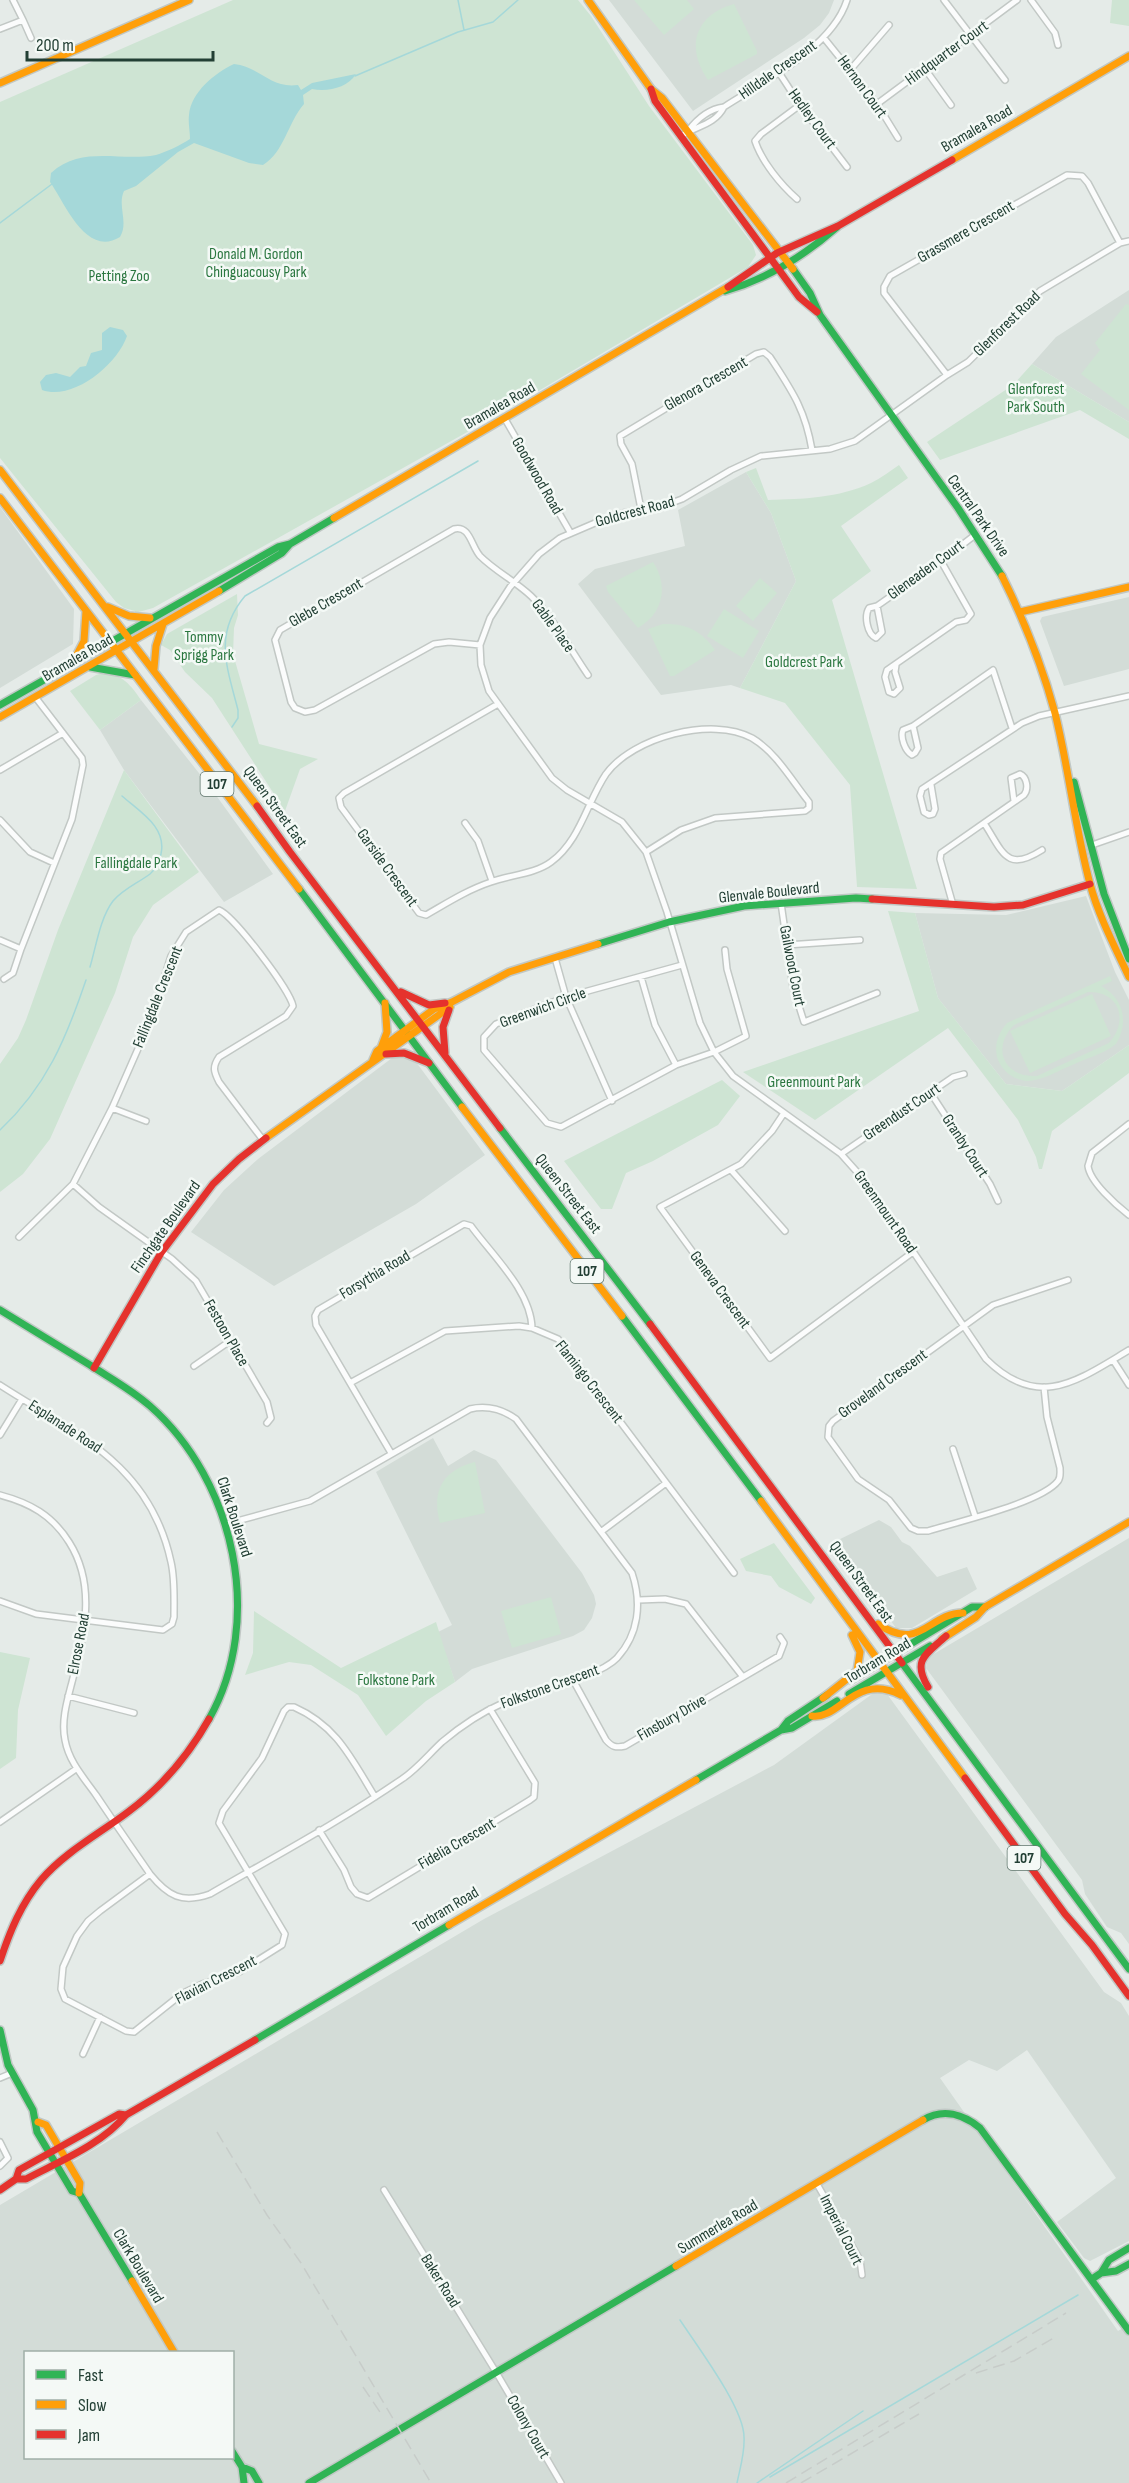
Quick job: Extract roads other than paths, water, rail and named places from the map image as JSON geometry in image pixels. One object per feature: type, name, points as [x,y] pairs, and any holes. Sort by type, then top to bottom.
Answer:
[{"type":"main road","points":[[0,83],[189,0]]},
{"type":"main road","name":"Central Park Drive","points":[[588,0],[651,89],[656,101],[685,133],[810,293],[820,315],[998,568],[1020,612],[1042,669],[1065,756],[1090,884],[1104,924],[1129,977]]},
{"type":"main road","name":"Bramalea Road","points":[[0,705],[150,618],[278,547],[290,544],[723,292],[741,276],[770,259],[814,234],[838,226],[1129,56]]},
{"type":"main road","name":"Central Park Drive","points":[[685,133],[770,259],[799,297],[820,315]]},
{"type":"main road","name":"Bramalea Road","points":[[723,292],[748,285],[820,243],[838,226]]},
{"type":"main road","name":"Queen Street East","points":[[0,470],[133,641],[581,1233],[903,1662],[1129,1969]]},
{"type":"main road","name":"Queen Street East","points":[[0,498],[408,1033],[541,1212],[710,1431],[826,1592],[1065,1914],[1092,1945],[1129,1996]]},
{"type":"main road","name":"Bramalea Road","points":[[0,717],[163,624],[282,553],[290,544]]},
{"type":"main road","points":[[1020,612],[1129,587]]},
{"type":"main road","points":[[107,607],[129,616],[150,618]]},
{"type":"main road","points":[[72,664],[84,642],[86,611]]},
{"type":"main road","points":[[154,669],[156,646],[163,624]]},
{"type":"main road","points":[[90,667],[135,675]]},
{"type":"main road","name":"Central Park Drive","points":[[1065,756],[1119,939],[1129,959]]},
{"type":"main road","name":"Glenvale Boulevard","points":[[421,1023],[498,976],[669,922],[744,906],[856,898],[994,907],[1023,905],[1090,884]]},
{"type":"main road","points":[[394,988],[420,1002],[449,1005],[443,1027],[446,1057]]},
{"type":"main road","points":[[385,1003],[387,1032],[384,1051],[406,1054],[432,1065]]},
{"type":"main road","name":"Finchgate Boulevard","points":[[94,1368],[161,1253],[213,1184],[263,1140],[421,1023]]},
{"type":"main road","name":"Clark Boulevard","points":[[0,1310],[125,1386],[155,1410],[183,1439],[206,1475],[226,1524],[237,1568],[239,1607],[232,1659],[222,1693],[210,1719],[177,1768],[154,1791],[68,1853],[40,1878],[16,1915],[1,1956]]},
{"type":"main road","name":"Torbram Road","points":[[0,2190],[16,2179],[26,2179],[55,2163],[123,2121],[126,2115],[781,1730],[792,1728],[946,1636],[976,1617],[985,1607],[1129,1522]]},
{"type":"main road","points":[[823,1698],[853,1676],[857,1671],[861,1656],[857,1642],[826,1600],[826,1592]]},
{"type":"main road","points":[[861,1606],[883,1628],[898,1634],[911,1635],[918,1634],[952,1613],[963,1613]]},
{"type":"main road","name":"Torbram Road","points":[[781,1730],[788,1721],[879,1663],[972,1607],[985,1607]]},
{"type":"main road","points":[[944,1718],[946,1711],[925,1683],[920,1667],[924,1655],[946,1636]]},
{"type":"main road","points":[[812,1716],[819,1717],[877,1686],[896,1692],[921,1718]]},
{"type":"main road","name":"Clark Boulevard","points":[[0,2030],[2,2045],[12,2073],[38,2122],[37,2132],[72,2192],[78,2193]]},
{"type":"main road","name":"Summerlea Road","points":[[309,2483],[933,2114],[943,2112],[964,2116],[976,2122],[1129,2331]]},
{"type":"main road","name":"Torbram Road","points":[[16,2179],[19,2170],[119,2114],[126,2115]]},
{"type":"main road","name":"Clark Boulevard","points":[[38,2122],[46,2125],[65,2157],[80,2183],[78,2193],[173,2351]]},
{"type":"main road","points":[[1092,2279],[1101,2273],[1109,2260],[1129,2248]]},
{"type":"main road","points":[[1101,2273],[1116,2271],[1129,2264]]},
{"type":"main road","points":[[234,2454],[242,2467],[244,2483]]},
{"type":"main road","points":[[242,2467],[252,2470],[259,2483]]},
{"type":"street","points":[[13,0],[31,38]]},
{"type":"street","name":"Hilldale Crescent","points":[[685,133],[703,127],[720,115],[724,107],[824,38],[837,20],[847,0]]},
{"type":"street","points":[[944,0],[1005,80]]},
{"type":"street","name":"Hindquarter Court","points":[[877,105],[1017,0]]},
{"type":"street","points":[[1031,0],[1055,33],[1058,45]]},
{"type":"street","points":[[0,29],[23,20]]},
{"type":"street","points":[[851,69],[889,25]]},
{"type":"street","name":"Hernon Court","points":[[824,38],[851,69],[898,138]]},
{"type":"street","points":[[925,69],[951,105]]},
{"type":"street","name":"Hedley Court","points":[[778,71],[800,105],[847,167]]},
{"type":"street","points":[[797,199],[788,191],[758,150],[755,141],[760,134],[800,105]]},
{"type":"street","name":"Grassmere Crescent","points":[[947,375],[884,293],[884,287],[890,276],[1067,175],[1082,176],[1088,183],[1120,243]]},
{"type":"street","name":"Glenforest Road","points":[[890,416],[968,362],[1040,291],[1120,243],[1129,240]]},
{"type":"street","name":"Glenora Crescent","points":[[641,509],[633,464],[621,444],[620,436],[628,429],[756,354],[764,352],[770,357],[798,400],[808,427],[812,450]]},
{"type":"street","name":"Goldcrest Road","points":[[669,922],[646,852],[622,822],[567,790],[552,778],[498,704],[483,676],[480,645],[494,609],[514,581],[539,554],[570,532],[602,520],[682,499],[761,456],[831,449],[855,441],[890,416]]},
{"type":"street","name":"Goodwood Road","points":[[505,419],[570,532]]},
{"type":"street","name":"Glebe Crescent","points":[[480,645],[449,642],[434,644],[315,710],[305,712],[295,708],[291,702],[275,640],[280,630],[457,528],[465,530],[482,557],[514,581]]},
{"type":"street","name":"Gleneaden Court","points":[[877,606],[882,634],[876,638],[871,634],[866,614],[869,608],[877,606],[975,534]]},
{"type":"street","points":[[896,665],[895,672],[900,688],[897,693],[892,694],[888,690],[885,675],[889,668],[956,622],[966,620],[971,614],[941,561]]},
{"type":"street","name":"Gable Place","points":[[514,581],[539,605],[588,675]]},
{"type":"street","points":[[913,726],[918,748],[917,752],[912,755],[907,752],[901,733],[904,728],[913,726],[993,670],[1012,728]]},
{"type":"street","points":[[931,785],[935,809],[933,814],[929,815],[924,812],[920,793],[922,789],[1012,728],[1039,716],[1129,696]]},
{"type":"street","points":[[4,979],[13,972],[72,819],[83,765],[82,758],[36,698]]},
{"type":"street","name":"Garside Crescent","points":[[498,704],[346,792],[339,801],[419,913],[426,915],[458,895],[492,881],[551,863],[570,843],[607,773],[635,748],[660,737],[713,729],[741,733],[765,747],[809,802],[809,808],[805,812],[715,818],[681,830],[646,852]]},
{"type":"street","points":[[0,770],[63,733]]},
{"type":"street","points":[[953,905],[940,859],[941,853],[1024,795],[1027,789],[1024,775],[1020,774],[1011,778],[1014,801]]},
{"type":"street","points":[[0,820],[30,852],[54,863]]},
{"type":"street","points":[[465,823],[478,841],[492,881]]},
{"type":"street","points":[[984,823],[1004,853],[1015,860],[1027,860],[1042,850]]},
{"type":"street","points":[[1092,845],[1129,832]]},
{"type":"street","name":"Glenvale Boulevard","points":[[1090,884],[1101,881]]},
{"type":"street","name":"Gailwood Court","points":[[781,903],[793,987],[804,1022],[877,993]]},
{"type":"street","name":"Fallingdale Crescent","points":[[19,1237],[73,1184],[112,1108],[152,1017],[171,956],[186,932],[219,910],[232,919],[287,992],[293,1006],[286,1016],[219,1057],[214,1064],[214,1071],[219,1082],[263,1140]]},
{"type":"street","name":"Greenmount Road","points":[[669,922],[700,1023],[714,1052],[733,1076],[841,1154],[866,1182],[962,1325],[986,1359],[997,1370],[1017,1382],[1044,1387],[1072,1383],[1129,1350]]},
{"type":"street","points":[[0,940],[21,949]]},
{"type":"street","points":[[787,945],[860,940]]},
{"type":"street","name":"Greenwich Circle","points":[[682,965],[566,997],[496,1024],[484,1037],[484,1050],[547,1124],[561,1127],[676,1065],[714,1052],[746,1036],[727,969],[725,951]]},
{"type":"street","points":[[555,958],[566,997],[612,1101]]},
{"type":"street","points":[[641,977],[654,1024],[676,1065]]},
{"type":"street","name":"Greendust Court","points":[[841,1154],[953,1077],[964,1074]]},
{"type":"street","name":"Granby Court","points":[[930,1092],[990,1184],[998,1201]]},
{"type":"street","points":[[112,1108],[146,1121]]},
{"type":"street","name":"Geneva Crescent","points":[[783,1113],[772,1131],[741,1164],[660,1208],[770,1358],[913,1252]]},
{"type":"street","points":[[1129,1124],[1092,1153],[1088,1166],[1092,1177],[1114,1203],[1129,1215]]},
{"type":"street","points":[[731,1170],[785,1231]]},
{"type":"street","points":[[73,1184],[161,1253]]},
{"type":"street","name":"Forsythia Road","points":[[391,1453],[316,1325],[315,1316],[318,1310],[464,1224],[471,1226],[525,1298],[532,1312],[532,1328]]},
{"type":"street","name":"Festoon Place","points":[[161,1253],[180,1265],[196,1281],[271,1411],[271,1418],[267,1423]]},
{"type":"street","points":[[962,1325],[993,1305],[1068,1280]]},
{"type":"street","name":"Groveland Crescent","points":[[962,1325],[829,1426],[828,1437],[858,1479],[889,1500],[911,1528],[928,1531],[1020,1504],[1056,1483],[1060,1476],[1060,1468],[1047,1417],[1044,1387]]},
{"type":"street","name":"Flamingo Crescent","points":[[350,1383],[445,1332],[509,1327],[532,1328],[558,1340],[734,1573]]},
{"type":"street","points":[[194,1366],[230,1341]]},
{"type":"street","points":[[1113,1360],[1129,1385]]},
{"type":"street","name":"Esplanade Road","points":[[0,1385],[100,1448],[141,1493],[165,1539],[172,1563],[174,1588],[174,1617],[169,1627],[163,1630],[85,1621]]},
{"type":"street","points":[[0,1435],[22,1399]]},
{"type":"street","name":"Folkstone Crescent","points":[[114,1821],[150,1874],[171,1895],[196,1899],[210,1894],[375,1797],[412,1772],[462,1726],[490,1709],[573,1680],[616,1659],[634,1630],[639,1600],[632,1573],[516,1419],[489,1407],[470,1409],[310,1501],[226,1524]]},
{"type":"street","points":[[953,1449],[975,1516]]},
{"type":"street","points":[[602,1531],[666,1483]]},
{"type":"street","name":"Elrose Road","points":[[0,1495],[30,1506],[57,1523],[78,1555],[83,1569],[87,1602],[64,1721],[65,1741],[76,1769],[114,1821]]},
{"type":"street","points":[[639,1600],[665,1599],[686,1604],[743,1677]]},
{"type":"street","points":[[0,1601],[36,1614],[85,1621]]},
{"type":"street","name":"Finsbury Drive","points":[[573,1680],[606,1740],[617,1748],[625,1746],[779,1656],[784,1643],[780,1637]]},
{"type":"street","points":[[68,1696],[134,1713]]},
{"type":"street","points":[[247,1873],[222,1828],[220,1818],[262,1758],[288,1707],[299,1709],[327,1726],[340,1740],[375,1797]]},
{"type":"street","name":"Fidelia Crescent","points":[[319,1830],[344,1870],[351,1887],[362,1897],[368,1898],[530,1800],[534,1797],[535,1783],[490,1709]]},
{"type":"street","points":[[0,1822],[76,1769]]},
{"type":"street","name":"Flavian Crescent","points":[[150,1874],[88,1921],[77,1936],[63,1967],[61,1989],[65,1999],[126,2031],[134,2032],[183,1994],[202,1984],[239,1972],[282,1945],[285,1934],[247,1873]]},
{"type":"street","points":[[83,2054],[100,2017]]},
{"type":"street","points":[[0,2078],[12,2073]]},
{"type":"street","points":[[0,2142],[8,2158],[0,2166]]},
{"type":"street","name":"Imperial Court","points":[[817,2184],[860,2260],[862,2275]]},
{"type":"street","name":"Baker Road","points":[[384,2190],[496,2372]]},
{"type":"street","name":"Colony Court","points":[[496,2372],[561,2483]]},
{"type":"water","points":[[234,64],[251,69],[280,84],[298,85],[301,90],[312,83],[356,74],[342,86],[324,90],[312,89],[303,95],[304,104],[281,145],[263,165],[249,163],[194,143],[178,152],[136,186],[124,191],[122,197],[123,226],[120,237],[108,242],[97,240],[87,234],[70,214],[50,182],[51,173],[75,159],[156,155],[190,139],[189,115],[194,99],[205,84]]},
{"type":"water","points":[[110,327],[123,330],[127,336],[122,347],[104,369],[80,385],[67,390],[54,392],[42,390],[40,382],[46,375],[56,373],[70,377],[80,367],[86,366],[91,353],[102,350],[102,333]]},
{"type":"waterway","points":[[458,0],[464,30]]},
{"type":"waterway","points":[[355,76],[458,32],[493,22],[518,0]]},
{"type":"waterway","points":[[0,223],[52,184]]},
{"type":"waterway","points":[[232,727],[238,718],[238,710],[227,665],[226,637],[235,610],[245,596],[478,461]]},
{"type":"waterway","points":[[90,967],[102,924],[113,901],[152,872],[161,854],[162,844],[156,828],[144,814],[122,796]]},
{"type":"waterway","points":[[0,1130],[30,1097],[53,1061],[71,1022],[86,980]]},
{"type":"waterway","points":[[770,2477],[1078,2295]]},
{"type":"waterway","points":[[680,2320],[718,2377],[742,2425],[744,2449],[737,2483]]},
{"type":"waterway","points":[[757,2483],[863,2411]]},
{"type":"railway","points":[[217,2132],[267,2215],[301,2263],[431,2483]]},
{"type":"railway","points":[[786,2483],[1066,2313]]},
{"type":"railway","points":[[976,2373],[1014,2361],[1057,2336]]},
{"type":"railway","points":[[363,2387],[380,2412]]},
{"type":"railway","points":[[801,2483],[919,2414]]},
{"type":"park label","name":"Donald M. Gordon Chinguacousy Park","points":[[256,263]]},
{"type":"park label","name":"Petting Zoo","points":[[119,276]]},
{"type":"park label","name":"Glenforest Park South","points":[[1036,398]]},
{"type":"park label","name":"Tommy Sprigg Park","points":[[204,646]]},
{"type":"park label","name":"Goldcrest Park","points":[[804,662]]},
{"type":"park label","name":"Fallingdale Park","points":[[136,863]]},
{"type":"park label","name":"Greenmount Park","points":[[814,1082]]},
{"type":"park label","name":"Folkstone Park","points":[[396,1680]]}]
